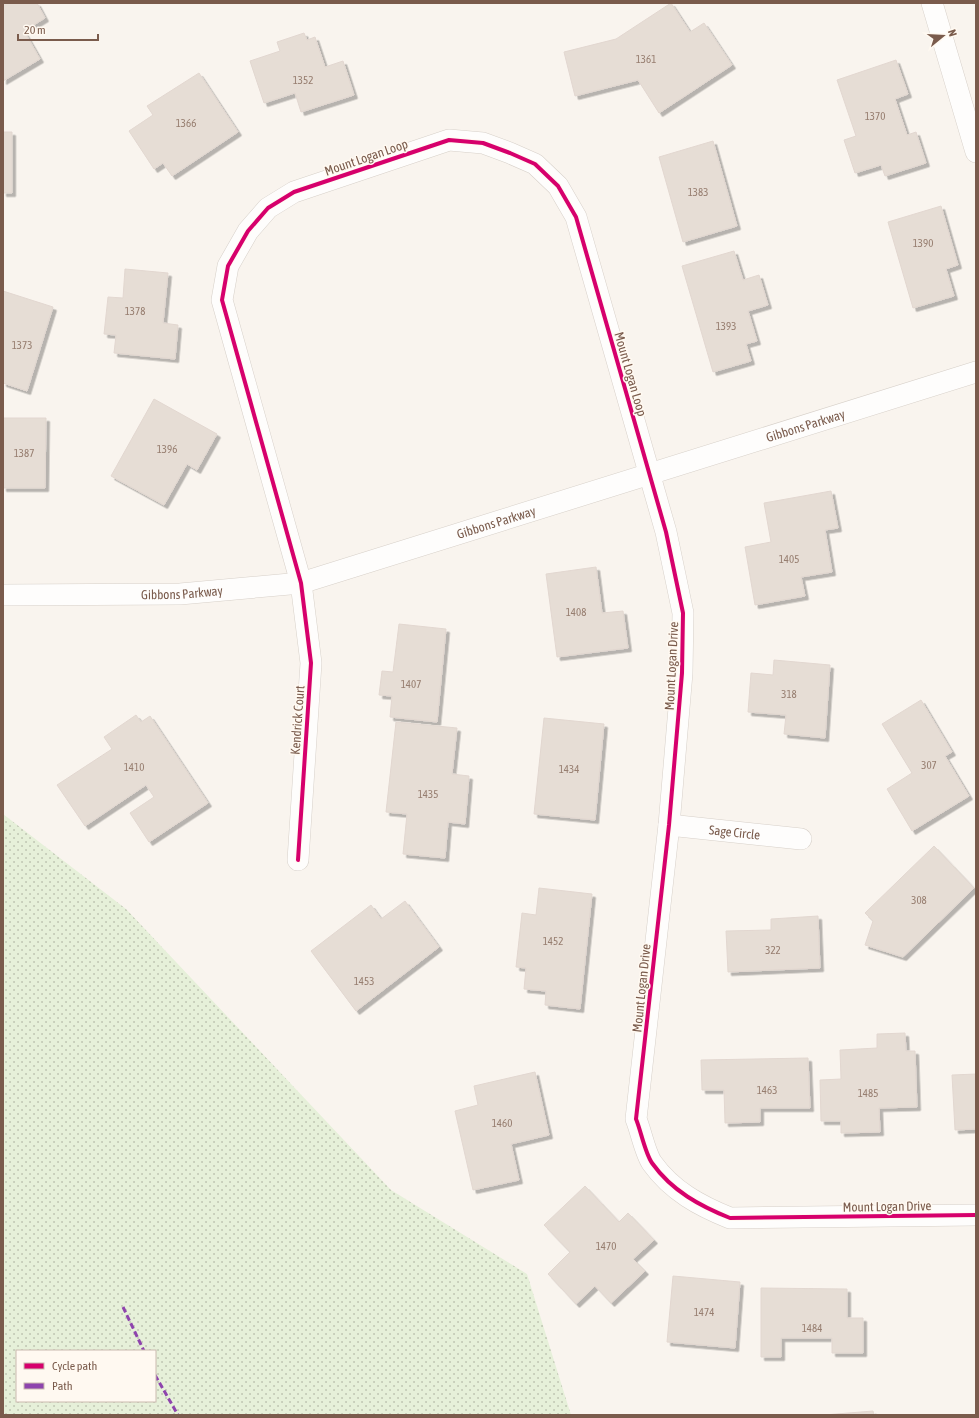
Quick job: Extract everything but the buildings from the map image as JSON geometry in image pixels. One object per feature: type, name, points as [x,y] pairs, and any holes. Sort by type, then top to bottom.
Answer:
[{"type":"street","points":[[932,3],[976,152]]},
{"type":"street","name":"Mount Logan Loop","points":[[301,583],[222,300],[228,266],[248,231],[268,208],[294,192],[449,140],[482,143],[510,153],[535,164],[558,186],[576,217],[650,474]]},
{"type":"street","name":"Gibbons Parkway","points":[[3,595],[180,594],[301,583],[976,372]]},
{"type":"street","name":"Mount Logan Drive","points":[[650,474],[666,532],[683,613],[682,674],[669,825],[636,1119],[651,1162],[680,1193],[704,1208],[730,1218],[976,1215]]},
{"type":"street","name":"Kendrick Court","points":[[298,860],[311,663],[301,583]]},
{"type":"street","name":"Sage Circle","points":[[669,825],[801,839]]},
{"type":"green space","points":[[3,814],[126,909],[391,1190],[527,1274],[571,1415],[3,1415]]},
{"type":"marked path","points":[[123,1307],[144,1350]]},
{"type":"marked path","points":[[156,1377],[178,1415]]},
{"type":"cycle path","points":[[298,860],[311,663],[301,583],[222,300],[228,266],[248,231],[268,208],[294,192],[449,140],[483,143],[535,164],[558,186],[576,217],[666,532],[683,613],[682,673],[669,825],[636,1119],[650,1159],[668,1182],[678,1190],[697,1203],[730,1218],[976,1215]]}]
